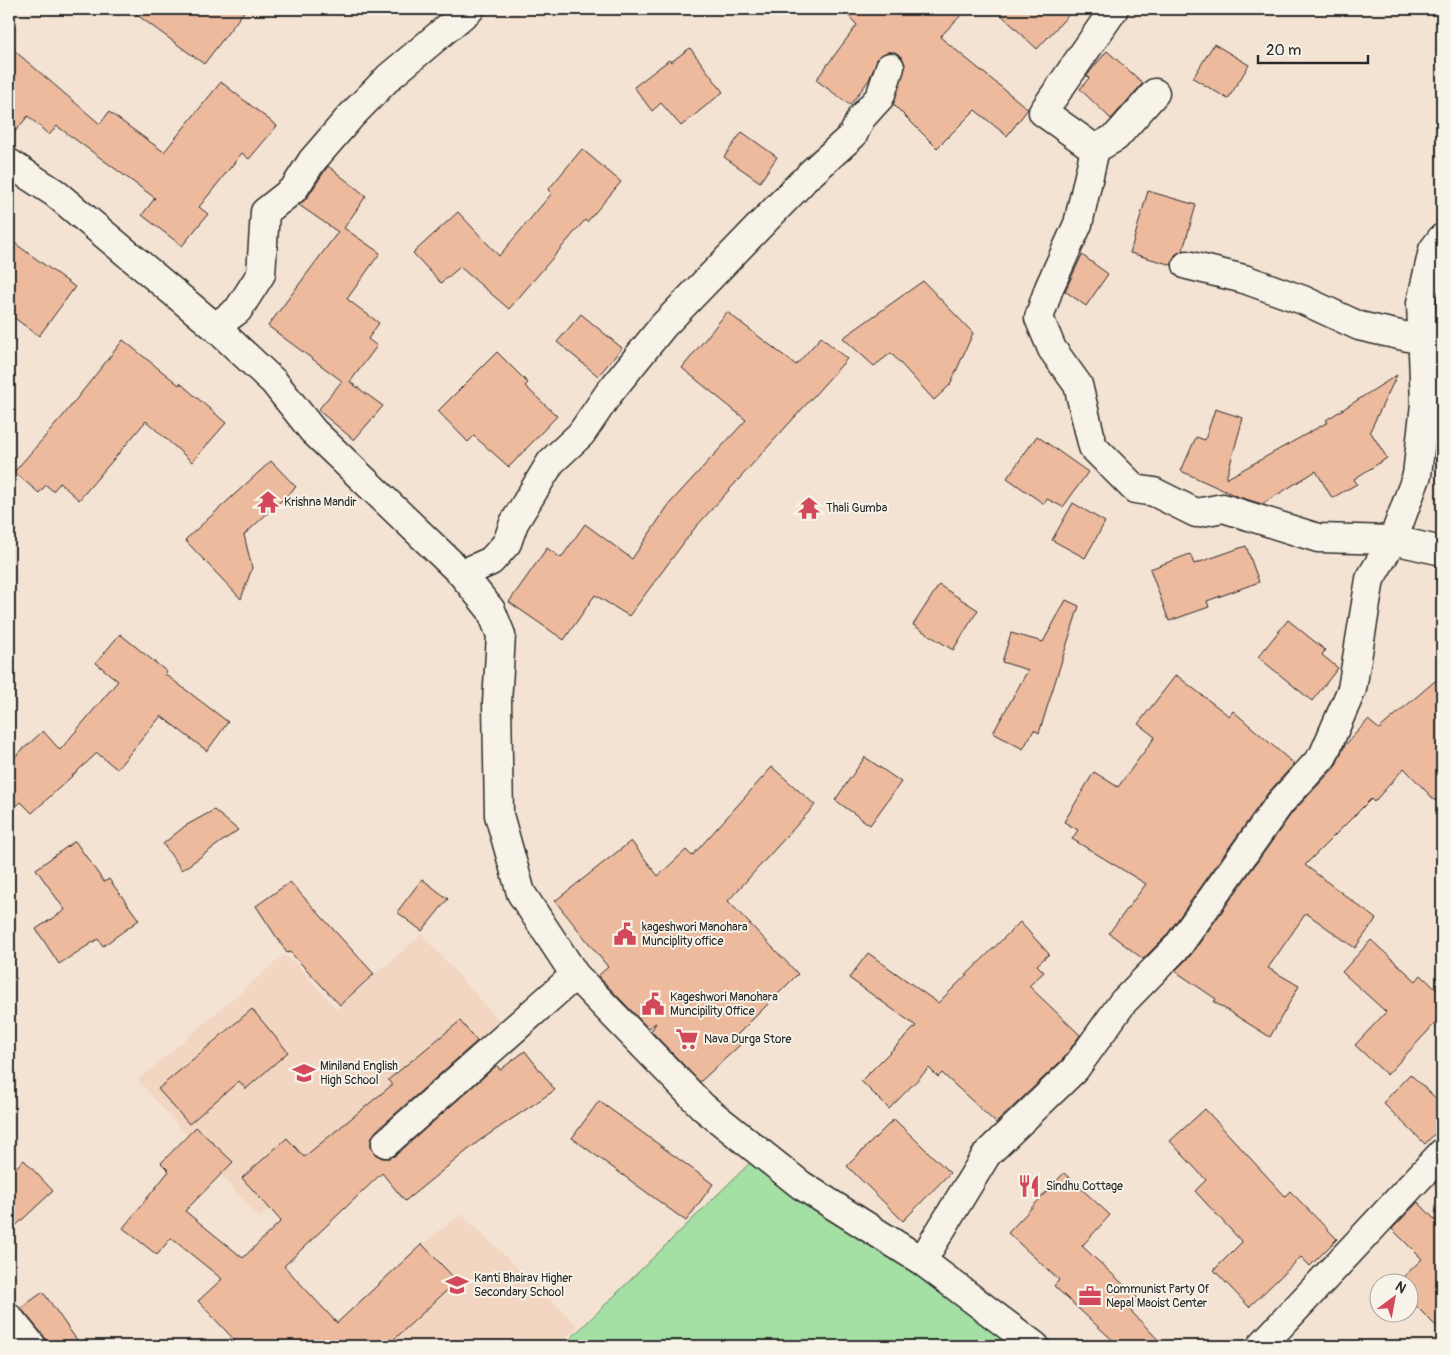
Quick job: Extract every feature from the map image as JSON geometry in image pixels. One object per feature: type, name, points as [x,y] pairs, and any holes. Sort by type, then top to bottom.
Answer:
[{"type":"street","points":[[215,327],[238,310],[261,274],[265,212],[294,189],[312,161],[350,117],[389,77],[470,9]]},
{"type":"street","points":[[1095,148],[1043,112],[1114,9]]},
{"type":"street","points":[[462,574],[491,561],[507,544],[514,523],[551,462],[580,434],[609,393],[663,326],[806,178],[854,135],[861,118],[880,97],[890,67]]},
{"type":"street","points":[[1155,93],[1116,137],[1095,148],[1078,224],[1049,288],[1039,318],[1052,349],[1078,385],[1093,448],[1135,489],[1154,492],[1196,513],[1223,508],[1318,538],[1393,540],[1442,551]]},
{"type":"street","points":[[9,163],[55,194],[215,327],[274,382],[314,431],[462,574],[491,610],[501,634],[497,712],[499,815],[521,893],[575,975],[703,1107],[801,1185],[922,1261],[1035,1346]]},
{"type":"street","points":[[922,1261],[987,1154],[1075,1070],[1123,1002],[1178,946],[1280,803],[1323,756],[1352,689],[1370,579],[1393,540],[1417,475],[1424,404],[1421,303],[1433,250],[1442,238]]},
{"type":"street","points":[[1187,265],[1252,282],[1303,300],[1359,326],[1422,340]]},
{"type":"street","points":[[386,1143],[575,975]]},
{"type":"street","points":[[1261,1346],[1442,1153]]},
{"type":"street","points":[[9,1318],[32,1346]]},
{"type":"shaded area","name":"Miniland English High School","points":[[422,934],[509,1032],[359,1163],[343,1145],[259,1218],[138,1080],[284,955],[297,964],[336,1009]]},
{"type":"shaded area","name":"Kanti Bhairav Higher Secondary School","points":[[461,1214],[578,1326],[557,1346],[312,1346],[422,1244]]},
{"type":"green space","points":[[763,1150],[953,1296],[1011,1346],[563,1346]]},
{"type":"building","points":[[129,9],[246,9],[204,64]]},
{"type":"building","points":[[842,9],[967,9],[940,37],[1028,109],[1007,136],[975,110],[937,148],[893,104],[905,64],[901,56],[895,52],[887,52],[879,56],[869,80],[850,105],[816,80],[857,25]]},
{"type":"building","points":[[995,9],[1074,9],[1037,49]]},
{"type":"building","points":[[1214,44],[1249,65],[1228,99],[1193,78]]},
{"type":"building","points":[[9,46],[100,124],[109,112],[164,152],[221,82],[277,126],[249,159],[242,153],[199,207],[208,214],[182,246],[142,215],[155,198],[57,126],[49,135],[28,116],[9,139]]},
{"type":"building","points":[[690,48],[723,92],[681,126],[661,103],[652,111],[634,87],[669,60],[671,62]]},
{"type":"building","points":[[1107,51],[1143,83],[1111,119],[1080,89],[1089,78],[1087,76]]},
{"type":"building","points":[[742,132],[777,157],[760,182],[724,157]]},
{"type":"building","points":[[582,149],[621,182],[587,222],[585,220],[509,309],[460,267],[441,283],[413,253],[458,212],[499,256],[552,193],[548,190]]},
{"type":"building","points":[[328,166],[366,196],[344,228],[380,253],[347,299],[379,323],[368,339],[377,346],[350,382],[383,406],[354,440],[318,410],[342,381],[268,326],[338,232],[299,205],[307,198]]},
{"type":"building","points":[[1148,191],[1196,205],[1183,250],[1175,255],[1172,265],[1130,253]]},
{"type":"building","points":[[9,239],[75,287],[39,336],[9,314]]},
{"type":"building","points":[[1082,255],[1108,274],[1086,306],[1065,291]]},
{"type":"building","points":[[923,281],[973,333],[950,385],[934,400],[891,353],[874,366],[843,338]]},
{"type":"building","points":[[727,312],[796,365],[821,337],[847,359],[694,529],[629,616],[595,595],[564,640],[509,602],[547,548],[561,558],[585,524],[632,559],[670,503],[746,420],[682,368]]},
{"type":"building","points":[[581,314],[622,348],[598,376],[557,342]]},
{"type":"building","points":[[123,340],[179,385],[180,383],[226,423],[192,462],[146,421],[79,500],[60,483],[53,491],[46,485],[39,493],[14,472],[63,416]]},
{"type":"building","points":[[497,352],[528,383],[525,386],[557,416],[509,467],[474,436],[468,442],[438,411]]},
{"type":"building","points":[[1397,375],[1370,431],[1387,458],[1354,479],[1357,484],[1332,498],[1316,471],[1262,504],[1236,496],[1181,471],[1196,437],[1205,440],[1215,409],[1243,418],[1226,479],[1328,422],[1326,420]]},
{"type":"building","points":[[1037,436],[1088,472],[1063,507],[1047,499],[1044,504],[1007,478]]},
{"type":"building","points":[[271,461],[296,487],[244,535],[252,568],[241,599],[185,540]]},
{"type":"building","points":[[1073,503],[1105,522],[1085,558],[1052,540]]},
{"type":"building","points":[[1246,546],[1259,582],[1207,601],[1209,607],[1169,621],[1150,569],[1190,554],[1194,564]]},
{"type":"building","points":[[939,585],[978,610],[953,650],[913,625]]},
{"type":"building","points":[[1066,600],[1079,606],[1039,733],[1034,730],[1023,749],[993,733],[1028,670],[1002,662],[1011,633],[1043,642]]},
{"type":"building","points":[[1288,620],[1325,650],[1322,655],[1338,668],[1312,701],[1258,657]]},
{"type":"building","points":[[120,634],[167,672],[165,674],[228,722],[207,751],[161,716],[117,769],[97,753],[32,813],[21,802],[9,812],[9,762],[43,731],[60,750],[118,681],[96,663]]},
{"type":"building","points":[[1176,675],[1229,716],[1233,711],[1294,764],[1267,794],[1166,936],[1143,959],[1109,933],[1146,884],[1072,839],[1078,830],[1064,822],[1094,772],[1118,787],[1155,737],[1138,724]]},
{"type":"building","points":[[1442,675],[1442,808],[1404,768],[1374,802],[1371,799],[1305,865],[1376,919],[1355,948],[1306,913],[1268,968],[1299,986],[1270,1037],[1214,1002],[1216,999],[1175,971],[1191,955],[1292,813],[1335,767],[1345,745],[1368,720],[1379,729]]},
{"type":"building","points":[[865,757],[901,782],[870,825],[835,800]]},
{"type":"building","points":[[772,767],[815,805],[728,901],[798,974],[733,1039],[740,1045],[700,1082],[651,1031],[656,1023],[648,1028],[598,976],[608,967],[555,901],[631,841],[658,876],[686,850],[692,856]]},
{"type":"building","points":[[214,810],[238,830],[182,870],[163,844],[185,826]]},
{"type":"building","points":[[75,841],[104,882],[109,879],[139,920],[103,946],[98,939],[59,964],[36,929],[65,910],[36,869]]},
{"type":"building","points":[[422,879],[448,899],[422,931],[397,912]]},
{"type":"building","points":[[290,882],[374,974],[340,1005],[290,952],[287,953],[256,906]]},
{"type":"building","points":[[1020,922],[1049,954],[1037,965],[1044,972],[1029,986],[1080,1035],[1063,1059],[996,1123],[942,1073],[938,1077],[929,1068],[889,1109],[861,1081],[916,1026],[849,978],[868,953],[938,1003]]},
{"type":"building","points":[[1371,940],[1416,981],[1421,975],[1442,995],[1442,1016],[1387,1075],[1355,1045],[1386,1012],[1342,972]]},
{"type":"building","points":[[252,1009],[288,1052],[246,1089],[239,1081],[189,1124],[158,1089]]},
{"type":"building","points":[[460,1021],[477,1041],[376,1131],[371,1138],[371,1146],[375,1154],[382,1158],[396,1155],[497,1065],[500,1070],[525,1051],[555,1090],[479,1141],[405,1201],[382,1173],[284,1266],[337,1323],[422,1244],[457,1281],[387,1346],[240,1346],[198,1301],[222,1279],[171,1238],[157,1255],[123,1228],[169,1171],[161,1163],[196,1127],[233,1162],[185,1211],[243,1258],[281,1221],[242,1178],[287,1138],[304,1157],[392,1085],[388,1080]]},
{"type":"building","points":[[1410,1074],[1442,1104],[1442,1126],[1425,1144],[1383,1103]]},
{"type":"building","points":[[599,1101],[713,1184],[686,1221],[572,1138]]},
{"type":"building","points":[[1205,1109],[1285,1196],[1290,1191],[1337,1239],[1310,1266],[1301,1257],[1249,1307],[1214,1270],[1242,1242],[1195,1191],[1206,1180],[1170,1141]]},
{"type":"building","points":[[894,1119],[950,1173],[903,1221],[847,1166]]},
{"type":"building","points":[[24,1160],[53,1191],[9,1232],[9,1174]]},
{"type":"building","points":[[1064,1173],[1110,1215],[1082,1246],[1139,1299],[1129,1309],[1164,1346],[1119,1346],[1054,1286],[1059,1280],[1008,1233]]},
{"type":"building","points":[[1418,1202],[1442,1227],[1442,1332],[1418,1308],[1418,1272],[1408,1272],[1422,1259],[1392,1229]]},
{"type":"building","points":[[43,1292],[81,1346],[47,1346],[44,1336],[21,1308]]},
{"type":"place","name":"Krishna Mandir","points":[[268,502]]},
{"type":"place","name":"Thali Gumba","points":[[809,508]]},
{"type":"place","name":"kageshwori Manohara Munciplity office","points":[[625,934]]},
{"type":"place","name":"Kageshwori Manohara Muncipility Office","points":[[653,1004]]},
{"type":"place","name":"Nava Durga Store","points":[[687,1039]]},
{"type":"place","name":"Miniland English High School","points":[[304,1073]]},
{"type":"place","name":"Sindhu Cottage","points":[[1029,1186]]},
{"type":"place","name":"Kanti Bhairav Higher Secondary School","points":[[457,1285]]},
{"type":"place","name":"Communist Party Of Nepal Maoist Center","points":[[1090,1296]]}]
